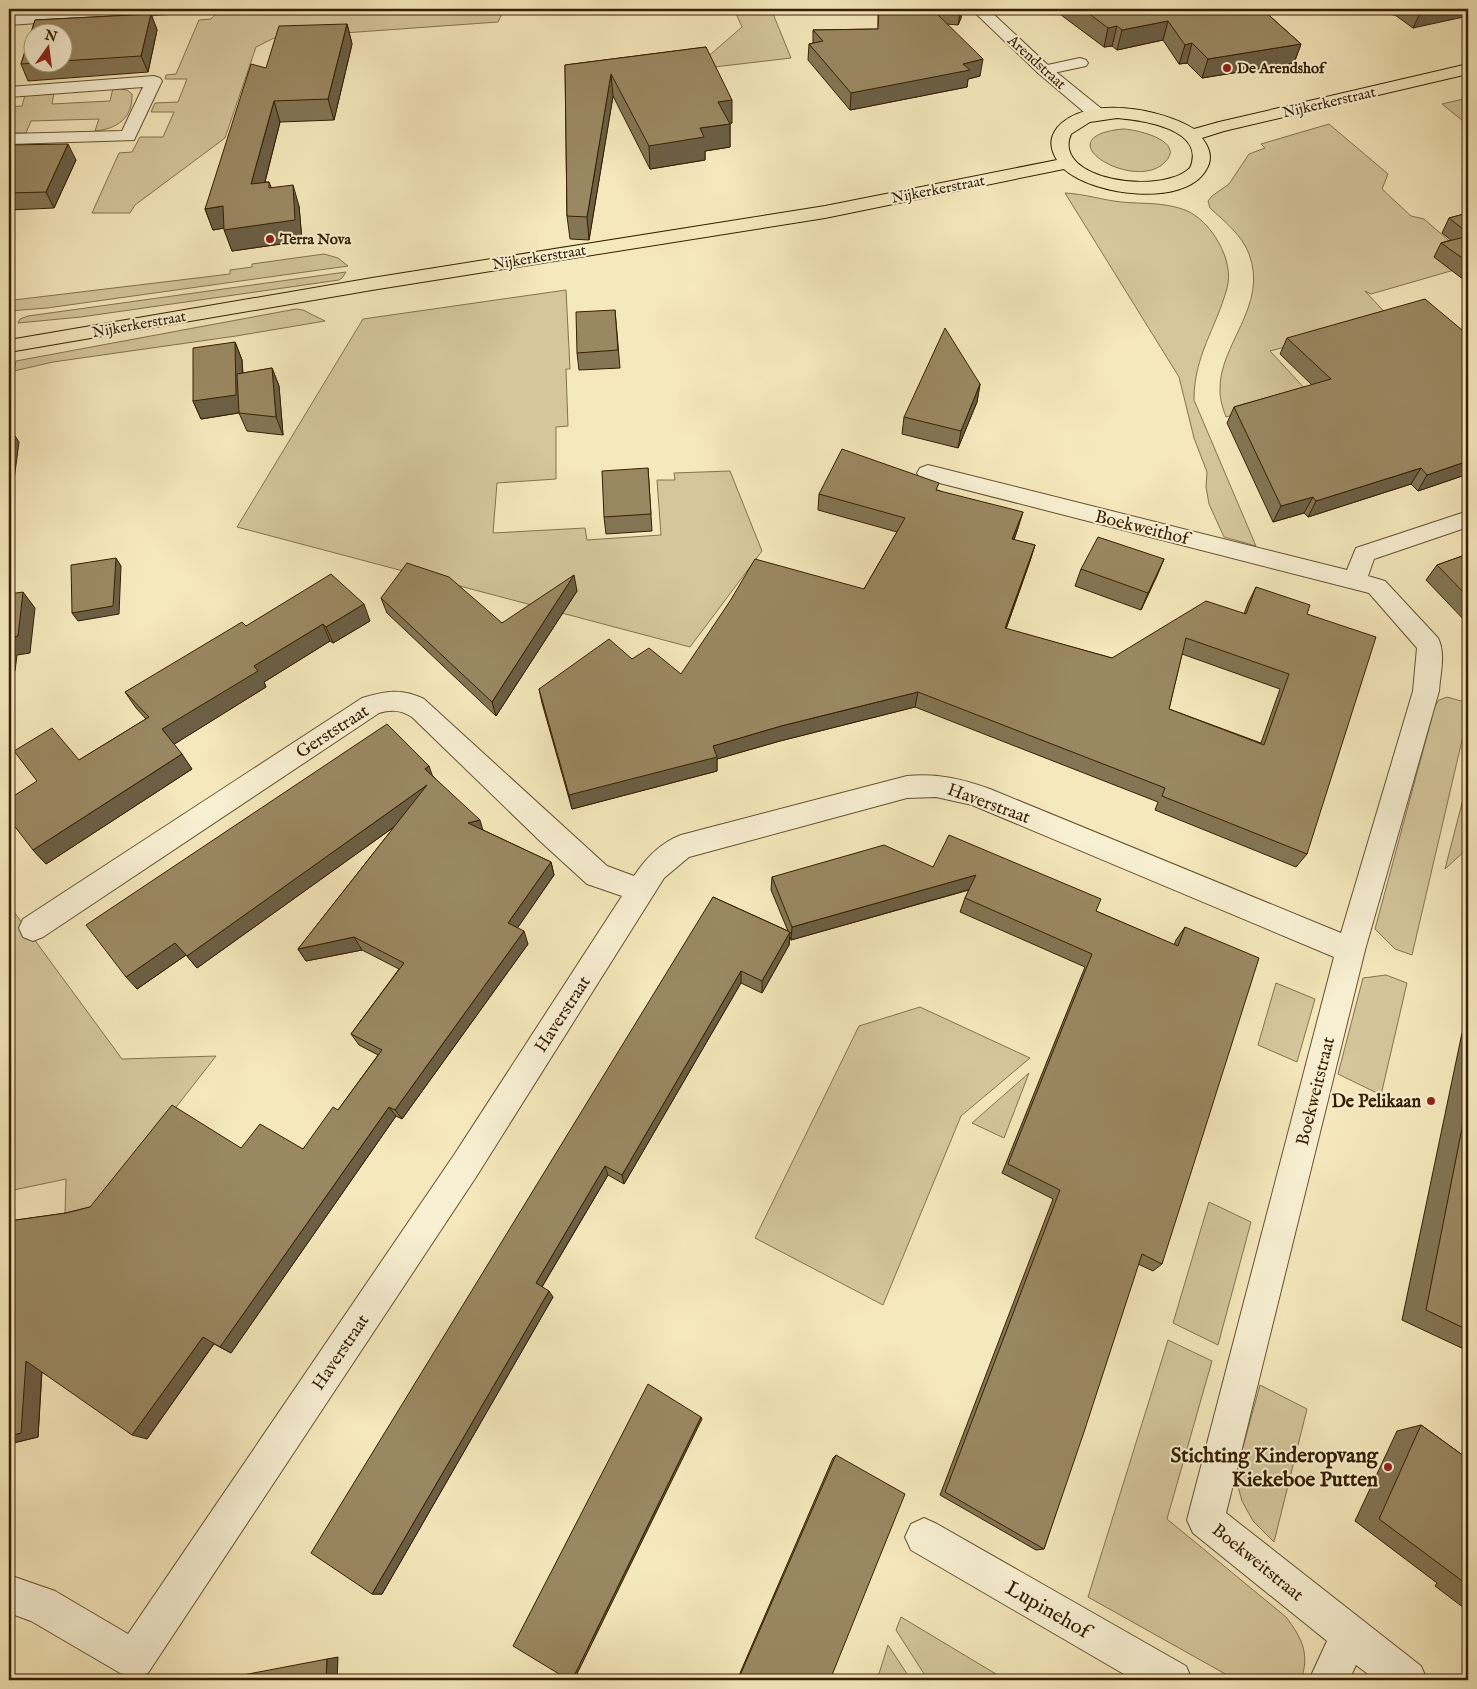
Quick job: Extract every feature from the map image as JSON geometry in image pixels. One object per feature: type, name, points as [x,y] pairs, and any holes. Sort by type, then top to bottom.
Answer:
[{"type":"main road","name":"Nijkerkerstraat","points":[[1191,136],[1219,127],[1468,69]]},
{"type":"main road","points":[[1117,112],[1145,116],[1177,126],[1191,136],[1200,148],[1202,159],[1197,171],[1185,180],[1168,186],[1146,189],[1116,186],[1082,174],[1067,163],[1059,151],[1059,139],[1066,128],[1079,120],[1096,114],[1117,112]]},
{"type":"main road","name":"Nijkerkerstraat","points":[[9,346],[372,284],[825,212],[1067,163]]},
{"type":"street","points":[[9,20],[169,9]]},
{"type":"street","name":"Arendstraat","points":[[979,9],[1044,70],[1096,114]]},
{"type":"street","points":[[1044,70],[1080,63]]},
{"type":"street","points":[[9,92],[154,81],[128,136],[9,140]]},
{"type":"street","name":"Boekweithof","points":[[928,473],[1355,581]]},
{"type":"street","points":[[1355,581],[1364,554],[1468,519]]},
{"type":"street","name":"Boekweitstraat","points":[[1355,581],[1377,587],[1429,646],[1430,655],[1426,690],[1350,950],[1206,1520],[1407,1680]]},
{"type":"street","name":"Gerststraat","points":[[33,928],[371,706],[391,700],[412,703],[421,710],[551,834],[597,875],[641,891]]},
{"type":"street","name":"Haverstraat","points":[[9,1594],[41,1605],[132,1669],[465,1166],[654,870],[666,857],[681,847],[907,787],[926,784],[944,785],[975,794],[1350,950]]},
{"type":"street","name":"Lupinehof","points":[[924,1537],[1172,1680]]},
{"type":"street","points":[[1329,1680],[1350,1635]]},
{"type":"shaded area","points":[[9,9],[92,9],[9,15]]},
{"type":"shaded area","points":[[254,9],[534,9],[502,14],[498,22],[274,38],[256,47],[225,138],[135,205],[130,213],[92,213],[119,153],[132,152],[140,137],[163,137],[174,112],[151,112],[155,103],[178,102],[187,79],[165,79],[166,75],[176,74],[199,20],[211,19],[218,11]]},
{"type":"shaded area","points":[[734,9],[771,9],[791,58],[578,83],[704,60],[742,27]]},
{"type":"shaded area","points":[[113,88],[127,90],[132,94],[130,110],[127,116],[117,125],[95,131],[99,119],[31,121],[26,133],[9,133],[9,107],[22,106],[25,95],[54,93],[52,104],[110,101]]},
{"type":"shaded area","points":[[1468,98],[1468,125],[1442,104]]},
{"type":"shaded area","points":[[1329,124],[1388,174],[1382,189],[1411,216],[1424,219],[1468,257],[1468,266],[1371,294],[1365,291],[1391,319],[1270,351],[1309,393],[1226,417],[1220,394],[1221,374],[1248,308],[1253,291],[1253,273],[1246,247],[1232,229],[1210,208],[1208,201],[1229,184],[1249,154],[1265,148],[1261,144]]},
{"type":"shaded area","points":[[1123,129],[1156,137],[1164,142],[1169,147],[1170,154],[1166,161],[1152,170],[1135,171],[1118,168],[1102,161],[1092,152],[1091,142],[1100,134]]},
{"type":"shaded area","points":[[1065,193],[1121,202],[1161,204],[1177,207],[1195,215],[1212,232],[1219,243],[1224,254],[1229,277],[1222,303],[1198,369],[1194,400],[1256,546],[1224,537],[1209,504],[1206,487],[1207,472],[1194,438],[1179,377]]},
{"type":"shaded area","points":[[324,254],[338,258],[348,266],[47,308],[9,311],[9,298],[14,300],[230,274],[230,270],[252,267],[252,264]]},
{"type":"shaded area","points":[[346,272],[339,280],[81,317],[18,323],[20,319],[28,316]]},
{"type":"shaded area","points":[[566,290],[570,369],[566,369],[568,426],[556,427],[556,479],[497,483],[493,533],[585,528],[587,540],[661,535],[657,480],[675,480],[674,473],[730,471],[762,551],[690,647],[237,527],[363,319]]},
{"type":"shaded area","points":[[296,309],[303,310],[325,321],[236,336],[53,362],[14,371],[16,361]]},
{"type":"shaded area","points":[[1447,697],[1468,703],[1468,728],[1463,736],[1412,955],[1395,949],[1375,929],[1435,706],[1439,700]]},
{"type":"shaded area","points":[[1468,780],[1468,848],[1445,869]]},
{"type":"shaded area","points":[[9,905],[122,1059],[216,1056],[99,1206],[65,1213],[66,1179],[9,1191]]},
{"type":"shaded area","points":[[1386,975],[1407,983],[1381,1095],[1338,1074],[1363,978]]},
{"type":"shaded area","points":[[1276,983],[1315,999],[1297,1062],[1258,1045]]},
{"type":"shaded area","points":[[920,1007],[1030,1058],[961,1116],[883,1305],[755,1238],[859,1026]]},
{"type":"shaded area","points":[[1029,1073],[1004,1138],[972,1123]]},
{"type":"shaded area","points":[[1209,1202],[1251,1222],[1218,1345],[1173,1323]]},
{"type":"shaded area","points":[[1168,1340],[1212,1361],[1167,1519],[1286,1617],[1303,1647],[1305,1662],[1301,1680],[1236,1680],[1088,1597]]},
{"type":"shaded area","points":[[1260,1385],[1307,1409],[1274,1542],[1253,1521],[1242,1501],[1237,1483],[1238,1465]]},
{"type":"shaded area","points":[[901,1617],[1006,1680],[928,1680],[896,1630]]},
{"type":"shaded area","points":[[888,1645],[911,1680],[877,1680]]},
{"type":"building","points":[[879,9],[932,9],[983,59],[963,64],[970,70],[851,93],[809,44],[823,41],[813,30],[878,29]]},
{"type":"building","points":[[1083,9],[1262,9],[1301,44],[1208,59],[1192,43],[1185,45],[1168,21],[1122,30],[1117,26],[1108,28]]},
{"type":"building","points":[[151,14],[141,56],[72,60],[72,22],[34,22],[35,20]]},
{"type":"building","points":[[347,24],[328,99],[274,101],[251,184],[269,182],[269,188],[293,185],[295,220],[224,230],[223,206],[205,209],[251,64],[266,68],[279,26]]},
{"type":"building","points":[[706,47],[732,100],[718,102],[730,124],[700,128],[704,137],[649,146],[611,74],[587,217],[567,216],[565,65]]},
{"type":"building","points":[[68,144],[46,192],[9,193],[9,145]]},
{"type":"building","points":[[1468,213],[1468,233],[1449,218]]},
{"type":"building","points":[[1468,236],[1468,262],[1441,243]]},
{"type":"building","points":[[1425,299],[1468,335],[1468,461],[1427,475],[1421,468],[1316,501],[1313,497],[1281,506],[1234,407],[1331,379],[1287,338]]},
{"type":"building","points":[[615,310],[618,350],[577,353],[576,312]]},
{"type":"building","points":[[945,328],[980,384],[961,431],[904,417]]},
{"type":"building","points":[[235,342],[236,395],[193,401],[193,348]]},
{"type":"building","points":[[272,368],[276,417],[239,413],[237,374]]},
{"type":"building","points":[[842,449],[939,483],[936,490],[1023,512],[1012,539],[1035,545],[1005,628],[1112,658],[1206,601],[1246,614],[1256,587],[1310,605],[1307,614],[1376,637],[1307,854],[1162,796],[1165,788],[918,692],[781,726],[713,746],[717,757],[569,795],[539,689],[609,639],[632,659],[649,648],[681,674],[730,601],[755,559],[864,589],[905,518],[819,494]],"holes":[[[1186,638],[1289,674],[1264,745],[1169,709]]]},
{"type":"building","points":[[648,468],[651,514],[604,517],[602,471]]},
{"type":"building","points":[[1098,537],[1164,559],[1148,593],[1081,569]]},
{"type":"building","points":[[1468,554],[1468,597],[1437,565]]},
{"type":"building","points":[[116,558],[113,606],[72,613],[71,565]]},
{"type":"building","points":[[407,563],[449,577],[502,623],[574,575],[492,702],[381,598]]},
{"type":"building","points":[[331,574],[364,604],[326,627],[323,624],[254,666],[258,671],[162,729],[182,754],[33,850],[9,819],[9,799],[37,781],[14,751],[52,728],[79,760],[149,717],[125,692],[242,622],[246,626]]},
{"type":"building","points":[[23,592],[18,636],[9,638],[9,594]]},
{"type":"building","points":[[387,724],[429,766],[425,769],[480,820],[468,823],[551,862],[508,923],[524,931],[395,1110],[389,1107],[220,1347],[203,1337],[132,1435],[26,1361],[21,1433],[9,1436],[9,1221],[66,1213],[90,1207],[172,1105],[241,1148],[260,1124],[303,1149],[333,1107],[338,1110],[382,1050],[351,1034],[404,963],[354,937],[298,949],[427,785],[187,956],[175,943],[126,977],[86,925]]},
{"type":"building","points":[[949,835],[1101,899],[1096,911],[1178,946],[1185,927],[1259,958],[1162,1264],[1142,1254],[1044,1549],[945,1492],[1060,1190],[1008,1164],[1092,954],[965,898],[976,875],[792,927],[772,877],[884,845],[933,867]]},
{"type":"building","points":[[713,897],[790,932],[762,981],[741,971],[622,1175],[605,1166],[536,1283],[549,1291],[372,1594],[311,1553]]},
{"type":"building","points":[[1468,1098],[1468,1330],[1426,1310]]},
{"type":"building","points":[[648,1384],[701,1417],[572,1680],[569,1680],[513,1646]]},
{"type":"building","points":[[1421,1425],[1468,1459],[1468,1590],[1463,1586],[1465,1583],[1379,1519]]},
{"type":"building","points":[[836,1455],[905,1494],[830,1680],[738,1680]]},
{"type":"building","points":[[327,1659],[326,1680],[243,1680],[243,1675]]},
{"type":"place","name":"De Arendshof","points":[[1227,68]]},
{"type":"place","name":"Terra Nova","points":[[270,239]]},
{"type":"place","name":"De Pelikaan","points":[[1431,1101]]},
{"type":"place","name":"Stichting Kinderopvang Kiekeboe Putten","points":[[1388,1467]]}]
